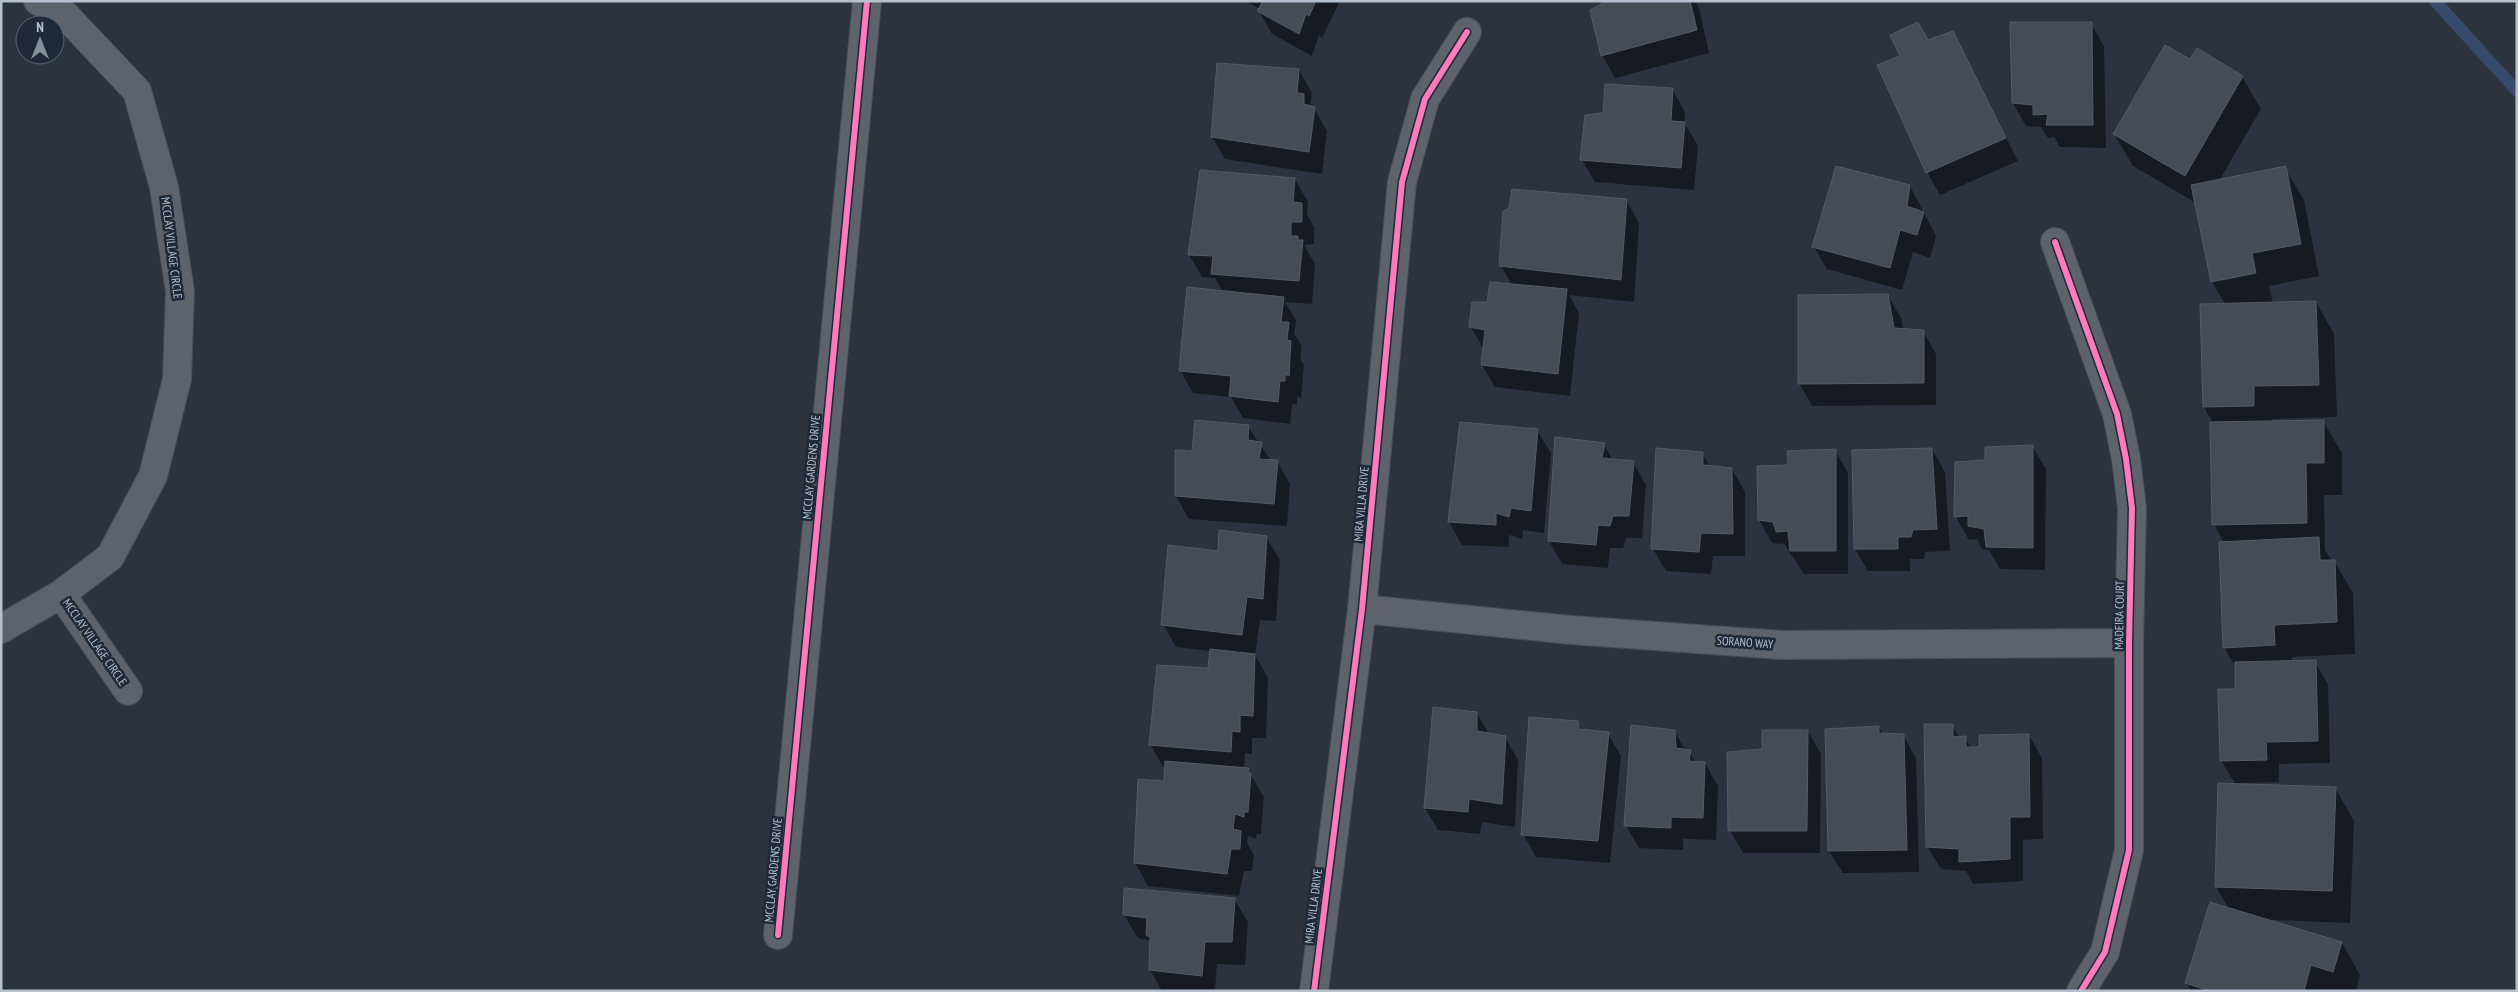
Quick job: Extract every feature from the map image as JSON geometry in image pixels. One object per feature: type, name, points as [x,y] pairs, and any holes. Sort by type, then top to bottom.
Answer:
[{"type":"street","name":"MCCLAY VILLAGE CIRCLE","points":[[1,629],[61,594],[110,557],[153,476],[177,378],[180,292],[164,187],[137,91],[70,8],[38,1]]},
{"type":"street","name":"MCCLAY GARDENS DRIVE","points":[[778,934],[867,1]]},
{"type":"street","name":"MIRA VILLA DRIVE","points":[[1314,991],[1362,609],[1402,182],[1425,99],[1467,32]]},
{"type":"street","name":"MADEIRA COURT","points":[[2055,242],[2116,414],[2126,459],[2132,508],[2129,643],[2130,850],[2105,952],[2082,991]]},
{"type":"street","name":"MCCLAY VILLAGE CIRCLE","points":[[61,594],[128,691]]},
{"type":"street","name":"SORANO WAY","points":[[1362,609],[1571,630],[1782,645],[2129,643]]},
{"type":"building","points":[[1263,1],[1316,1],[1309,16],[1306,14],[1299,34],[1257,11]]},
{"type":"building","points":[[1607,1],[1690,1],[1697,30],[1601,56],[1590,10]]},
{"type":"building","points":[[1918,22],[1928,40],[1953,31],[2006,138],[1926,173],[1877,65],[1900,56],[1890,35]]},
{"type":"building","points":[[2010,22],[2092,22],[2093,125],[2046,125],[2048,114],[2033,115],[2033,105],[2012,103]]},
{"type":"building","points":[[2165,45],[2190,59],[2197,48],[2243,76],[2185,176],[2113,134]]},
{"type":"building","points":[[1217,63],[1299,69],[1297,93],[1304,94],[1304,104],[1315,107],[1309,152],[1211,137]]},
{"type":"building","points":[[1605,84],[1673,88],[1671,121],[1685,122],[1681,168],[1580,160],[1585,115],[1603,113]]},
{"type":"building","points":[[1836,166],[1910,185],[1907,206],[1924,212],[1917,235],[1900,230],[1890,268],[1812,247]]},
{"type":"building","points":[[2286,166],[2301,244],[2252,253],[2256,273],[2211,282],[2191,185]]},
{"type":"building","points":[[1200,170],[1295,178],[1293,202],[1302,203],[1302,222],[1291,222],[1291,236],[1298,236],[1298,240],[1303,240],[1299,281],[1211,274],[1213,256],[1188,255]]},
{"type":"building","points":[[1512,189],[1627,199],[1621,280],[1499,266],[1503,211],[1509,208]]},
{"type":"building","points":[[1490,282],[1567,289],[1558,374],[1481,365],[1485,330],[1469,327],[1472,302],[1487,302]]},
{"type":"building","points":[[1187,287],[1284,297],[1281,322],[1289,322],[1287,340],[1291,341],[1289,376],[1285,374],[1285,381],[1280,381],[1278,402],[1229,396],[1231,376],[1179,371]]},
{"type":"building","points":[[1888,294],[1894,328],[1924,330],[1924,383],[1798,384],[1798,295]]},
{"type":"building","points":[[2316,301],[2319,385],[2254,386],[2254,406],[2203,407],[2200,304]]},
{"type":"building","points":[[1195,420],[1249,425],[1248,440],[1262,442],[1259,459],[1278,460],[1274,504],[1175,496],[1175,450],[1192,451]]},
{"type":"building","points":[[2324,420],[2324,463],[2306,463],[2307,523],[2212,525],[2210,422]]},
{"type":"building","points":[[1460,422],[1538,429],[1531,511],[1511,508],[1509,517],[1496,513],[1496,525],[1448,522]]},
{"type":"building","points":[[1555,437],[1605,443],[1602,458],[1634,461],[1629,516],[1613,516],[1610,526],[1598,525],[1596,545],[1548,541]]},
{"type":"building","points":[[2033,445],[2033,548],[1986,547],[1984,529],[1968,526],[1968,516],[1954,517],[1955,462],[1985,460],[1985,447]]},
{"type":"building","points":[[1656,448],[1703,452],[1703,465],[1732,468],[1733,534],[1701,533],[1699,552],[1651,549]]},
{"type":"building","points":[[1932,448],[1937,529],[1913,530],[1911,537],[1898,537],[1898,549],[1854,549],[1852,450]]},
{"type":"building","points":[[1836,449],[1836,551],[1790,551],[1788,531],[1776,532],[1773,522],[1758,520],[1757,466],[1788,465],[1787,451]]},
{"type":"building","points":[[1219,530],[1267,536],[1263,599],[1247,597],[1242,635],[1161,625],[1168,545],[1218,551]]},
{"type":"building","points":[[2319,537],[2320,560],[2335,560],[2337,622],[2274,625],[2275,645],[2223,648],[2219,542]]},
{"type":"building","points":[[1210,649],[1255,654],[1253,716],[1240,715],[1240,732],[1232,731],[1231,752],[1149,745],[1157,665],[1208,668]]},
{"type":"building","points":[[2316,660],[2318,741],[2266,742],[2267,760],[2220,761],[2218,689],[2235,689],[2235,662]]},
{"type":"building","points":[[1433,707],[1477,712],[1477,731],[1506,736],[1502,804],[1469,799],[1468,812],[1424,808]]},
{"type":"building","points":[[1529,717],[1578,721],[1579,729],[1609,732],[1598,841],[1521,835]]},
{"type":"building","points":[[1924,724],[1953,724],[1953,737],[1966,736],[1966,747],[1979,747],[1979,735],[2029,734],[2030,817],[2010,817],[2010,859],[1959,862],[1959,849],[1926,847]]},
{"type":"building","points":[[1631,725],[1675,730],[1676,748],[1691,750],[1689,761],[1705,762],[1703,818],[1671,817],[1671,828],[1624,826]]},
{"type":"building","points":[[1879,726],[1879,733],[1904,734],[1907,850],[1828,851],[1825,729]]},
{"type":"building","points":[[1762,730],[1808,730],[1807,831],[1728,831],[1727,752],[1762,749]]},
{"type":"building","points":[[1165,761],[1249,768],[1248,773],[1251,773],[1248,812],[1244,812],[1244,817],[1235,814],[1233,829],[1241,831],[1240,849],[1231,849],[1227,874],[1134,863],[1138,779],[1164,781]]},
{"type":"building","points":[[2218,783],[2336,787],[2332,891],[2215,887]]},
{"type":"building","points":[[1124,888],[1235,898],[1232,942],[1205,942],[1202,976],[1149,970],[1150,937],[1146,935],[1147,918],[1123,915]]},
{"type":"building","points":[[2210,902],[2342,942],[2333,972],[2311,965],[2304,991],[2210,991],[2185,983]]},
{"type":"waterway","points":[[2435,1],[2517,91]]},
{"type":"cycle path","points":[[778,935],[867,1]]},
{"type":"cycle path","points":[[1314,991],[1362,609],[1402,182],[1425,99],[1467,32]]},
{"type":"cycle path","points":[[2055,242],[2117,414],[2126,459],[2132,508],[2129,643],[2129,850],[2105,952],[2081,991]]}]
